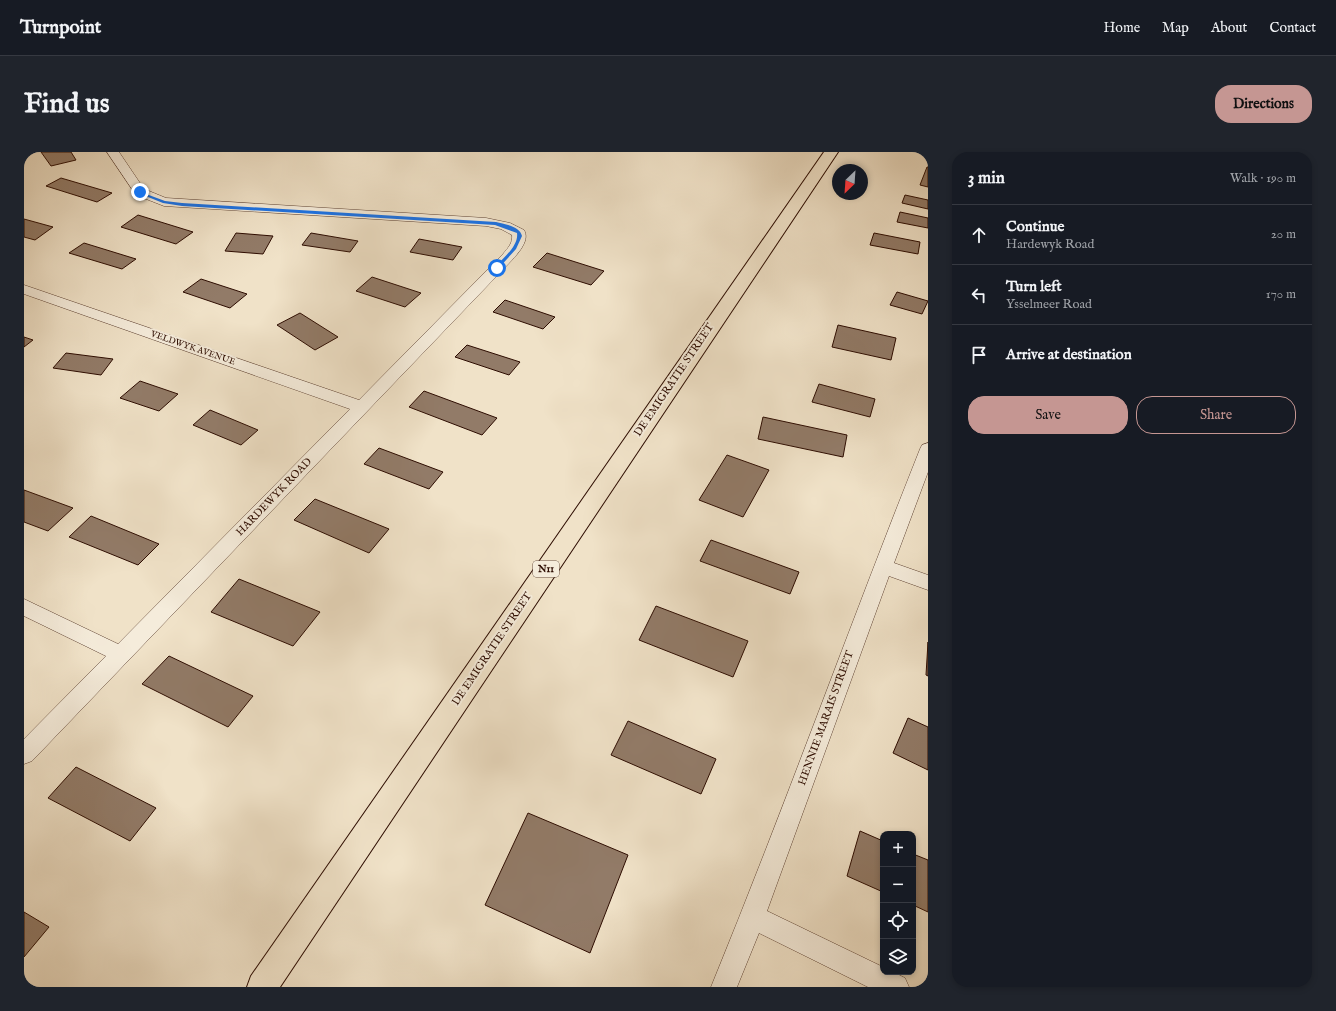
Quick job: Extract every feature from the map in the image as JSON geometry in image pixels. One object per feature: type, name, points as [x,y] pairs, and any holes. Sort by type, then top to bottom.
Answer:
[{"type":"highway","name":"DE EMIGRATIE STREET","points":[[262,987],[822,163],[831,152]]},
{"type":"street","name":"HARDEWYK ROAD","points":[[24,754],[497,268],[514,248],[520,236],[519,233],[513,229],[486,222],[164,202],[140,192],[113,152]]},
{"type":"street","name":"VELDWYK AVENUE","points":[[24,289],[362,407]]},
{"type":"street","name":"HENNIE MARAIS STREET","points":[[724,987],[753,917],[882,566],[928,449]]},
{"type":"street","points":[[882,566],[928,583]]},
{"type":"street","points":[[24,607],[120,654]]},
{"type":"street","points":[[753,917],[896,987]]},
{"type":"building","points":[[41,152],[71,152],[76,160],[51,166]]},
{"type":"building","points":[[928,167],[928,187],[920,185]]},
{"type":"building","points":[[61,178],[112,193],[97,202],[46,186]]},
{"type":"building","points":[[905,195],[928,200],[928,209],[902,203]]},
{"type":"building","points":[[900,212],[928,218],[928,228],[897,222]]},
{"type":"building","points":[[138,215],[193,232],[176,244],[121,227]]},
{"type":"building","points":[[24,219],[53,227],[35,240],[24,237]]},
{"type":"building","points":[[236,233],[273,236],[263,254],[225,251]]},
{"type":"building","points":[[311,233],[358,241],[350,252],[302,245]]},
{"type":"building","points":[[874,233],[920,242],[918,254],[870,245]]},
{"type":"building","points":[[419,239],[462,247],[453,260],[410,252]]},
{"type":"building","points":[[84,243],[136,259],[122,269],[69,253]]},
{"type":"building","points":[[547,253],[604,271],[591,285],[533,267]]},
{"type":"building","points":[[372,277],[421,293],[405,307],[356,291]]},
{"type":"building","points":[[201,279],[247,294],[230,308],[183,292]]},
{"type":"building","points":[[897,292],[928,301],[922,314],[890,305]]},
{"type":"building","points":[[505,300],[555,317],[543,329],[493,312]]},
{"type":"building","points":[[300,313],[338,337],[315,350],[277,325]]},
{"type":"building","points":[[838,325],[896,338],[891,360],[832,347]]},
{"type":"building","points":[[24,337],[33,340],[24,347]]},
{"type":"building","points":[[467,345],[520,362],[509,375],[455,357]]},
{"type":"building","points":[[66,353],[113,359],[101,375],[53,368]]},
{"type":"building","points":[[140,381],[178,394],[159,411],[120,398]]},
{"type":"building","points":[[819,384],[875,399],[870,417],[812,402]]},
{"type":"building","points":[[424,391],[497,418],[482,435],[409,407]]},
{"type":"building","points":[[210,410],[258,430],[241,445],[193,425]]},
{"type":"building","points":[[763,417],[847,435],[843,457],[758,439]]},
{"type":"building","points":[[379,448],[443,472],[429,489],[364,464]]},
{"type":"building","points":[[727,455],[769,470],[743,517],[699,500]]},
{"type":"building","points":[[24,490],[73,508],[48,531],[24,522]]},
{"type":"building","points":[[315,499],[389,529],[369,553],[294,520]]},
{"type":"building","points":[[91,516],[159,544],[138,565],[69,537]]},
{"type":"building","points":[[711,540],[799,572],[790,594],[700,561]]},
{"type":"building","points":[[239,579],[320,612],[293,646],[211,612]]},
{"type":"building","points":[[656,606],[748,641],[733,677],[639,640]]},
{"type":"building","points":[[928,642],[928,676],[926,675]]},
{"type":"building","points":[[169,656],[253,696],[228,727],[142,684]]},
{"type":"building","points":[[908,718],[928,727],[928,770],[893,753]]},
{"type":"building","points":[[628,721],[716,759],[701,794],[611,755]]},
{"type":"building","points":[[76,767],[156,808],[130,841],[48,798]]},
{"type":"building","points":[[528,813],[628,855],[590,953],[485,905]]},
{"type":"building","points":[[860,831],[880,840],[880,891],[847,876]]},
{"type":"building","points":[[916,855],[928,860],[928,912],[916,906]]},
{"type":"building","points":[[24,912],[49,927],[24,957]]},
{"type":"route","points":[[140,192],[164,202],[182,204],[496,223],[513,229],[519,233],[520,236],[519,242],[497,268]]}]
